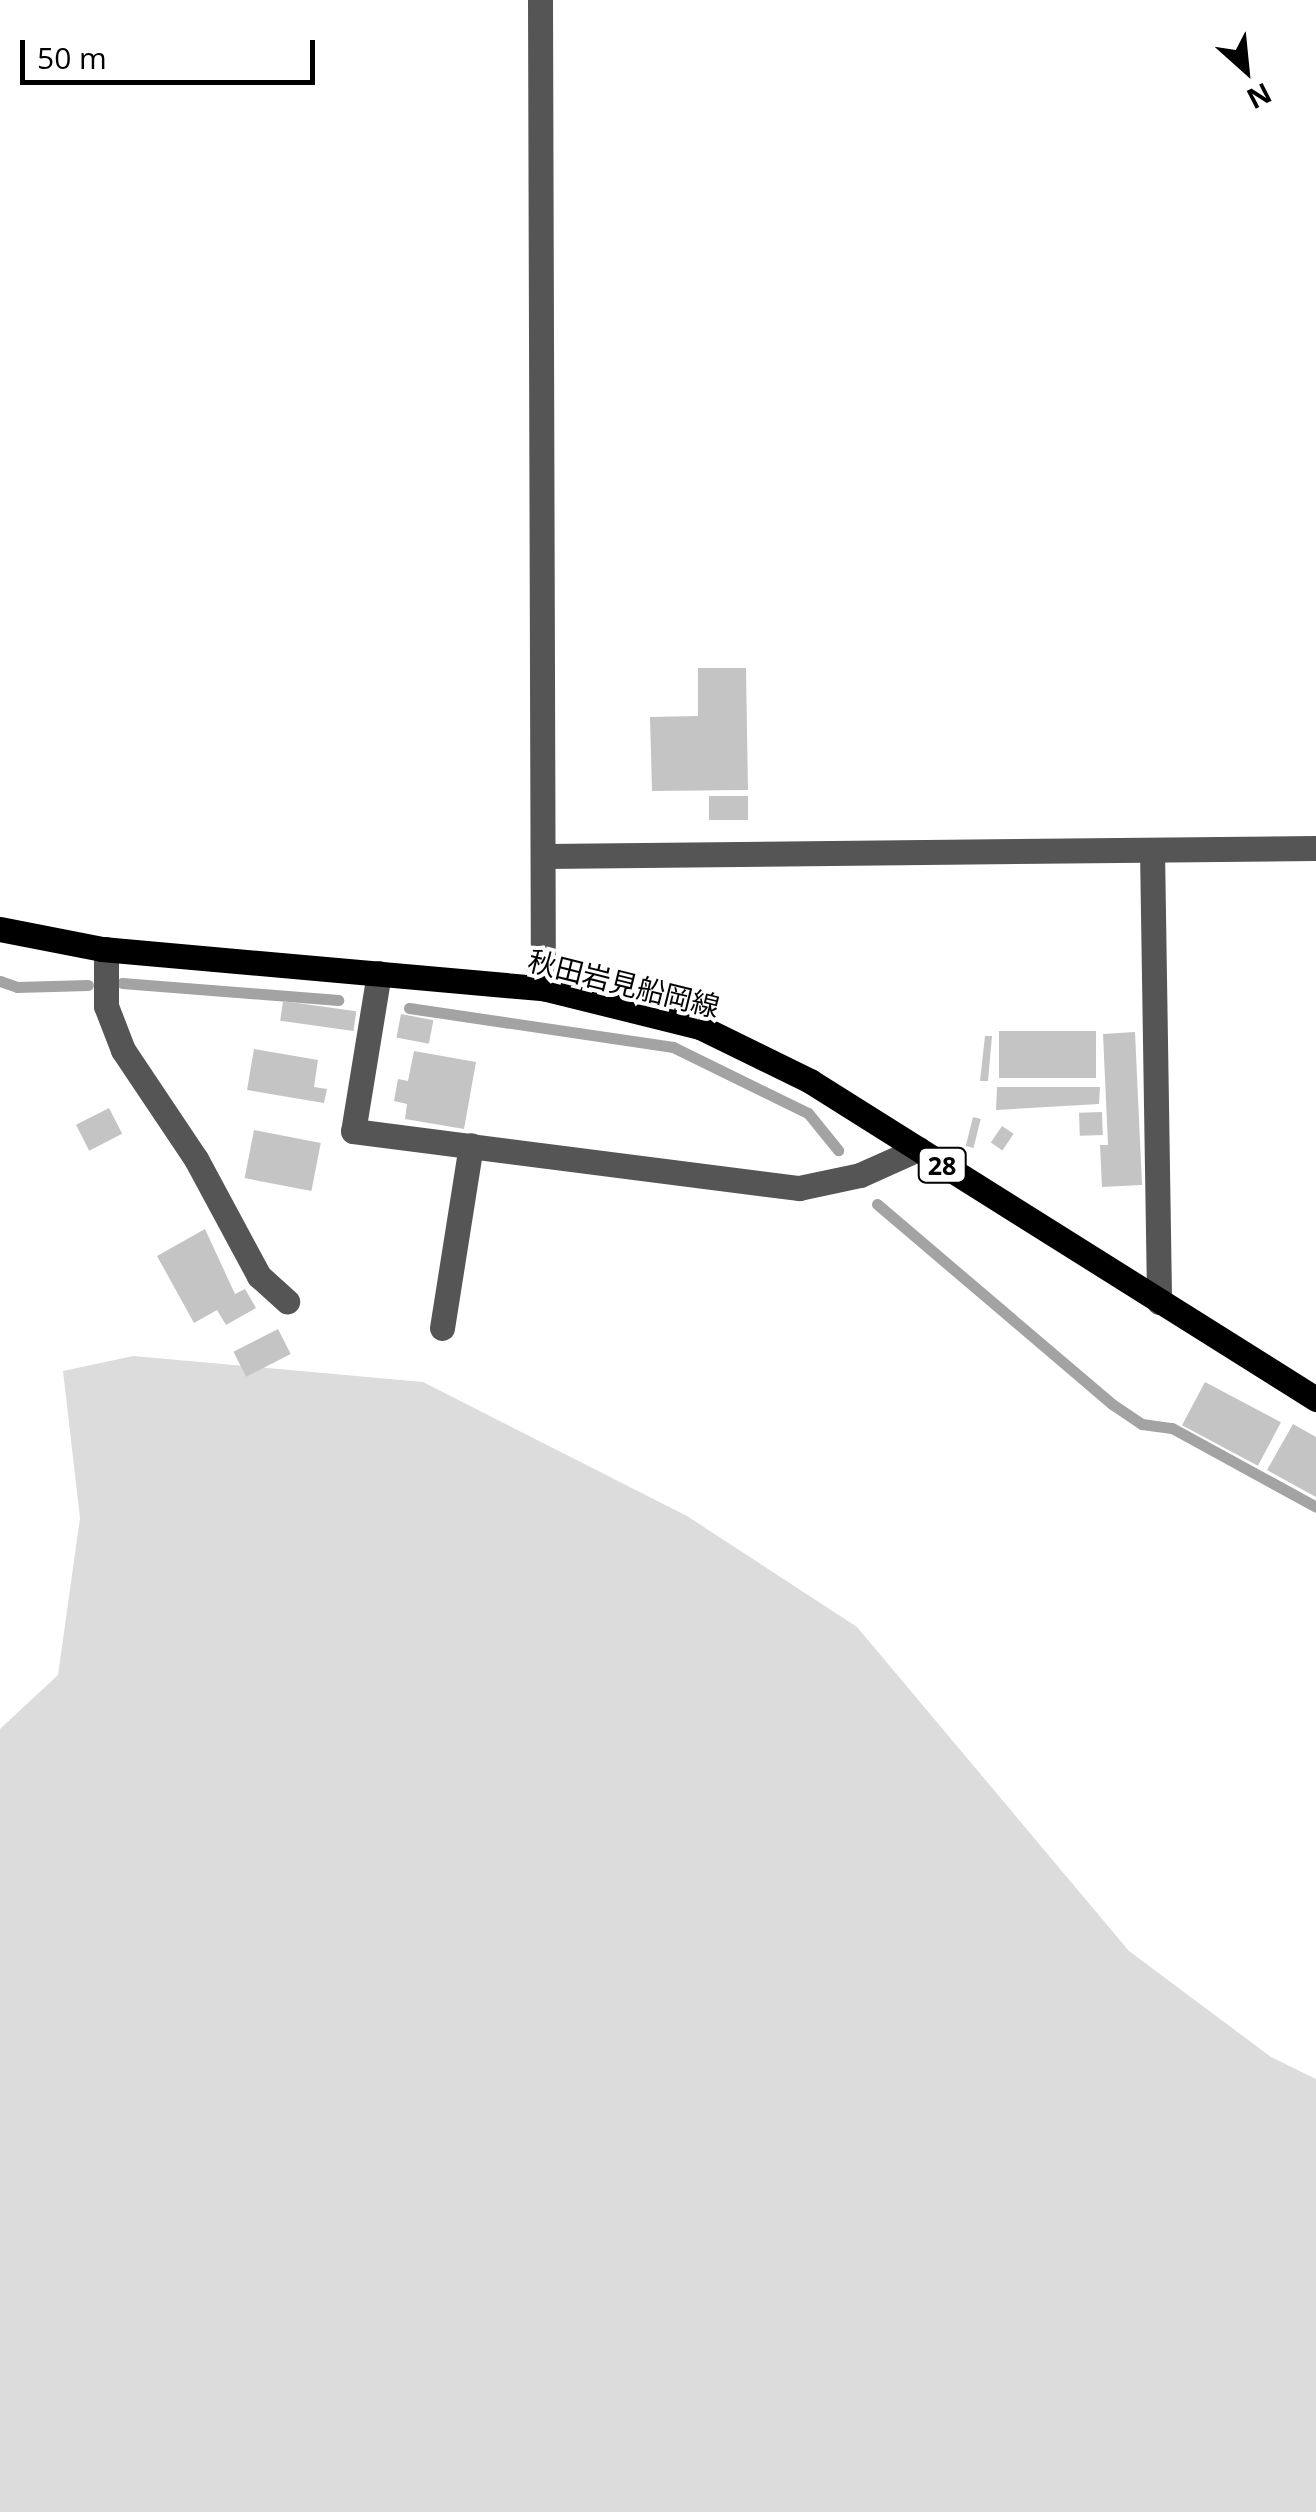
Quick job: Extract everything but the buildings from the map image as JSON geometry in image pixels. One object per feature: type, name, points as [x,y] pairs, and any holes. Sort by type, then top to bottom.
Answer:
[{"type":"main road","name":"秋田岩見船岡線","points":[[0,929],[106,950],[543,988],[700,1027],[810,1081],[1316,1399]]},
{"type":"street","points":[[540,0],[546,856],[543,988]]},
{"type":"street","points":[[546,856],[1316,848]]},
{"type":"street","points":[[1152,850],[1159,1302]]},
{"type":"street","points":[[106,950],[106,1006],[124,1050],[196,1160],[259,1276],[287,1300]]},
{"type":"street","points":[[379,973],[352,1132],[800,1188],[860,1176],[918,1149]]},
{"type":"street","points":[[442,1328],[471,1145]]},
{"type":"shaded area","points":[[133,1356],[423,1382],[687,1516],[857,1627],[1129,1951],[1271,2057],[1316,2079],[1316,2512],[0,2512],[0,1729],[58,1675],[80,1518],[63,1371]]},
{"type":"waterway","points":[[0,981],[17,987],[88,985]]},
{"type":"waterway","points":[[122,983],[338,1000]]},
{"type":"waterway","points":[[409,1008],[673,1047],[808,1113],[838,1150]]},
{"type":"waterway","points":[[877,1204],[1112,1404],[1142,1424],[1172,1428],[1316,1507]]}]
